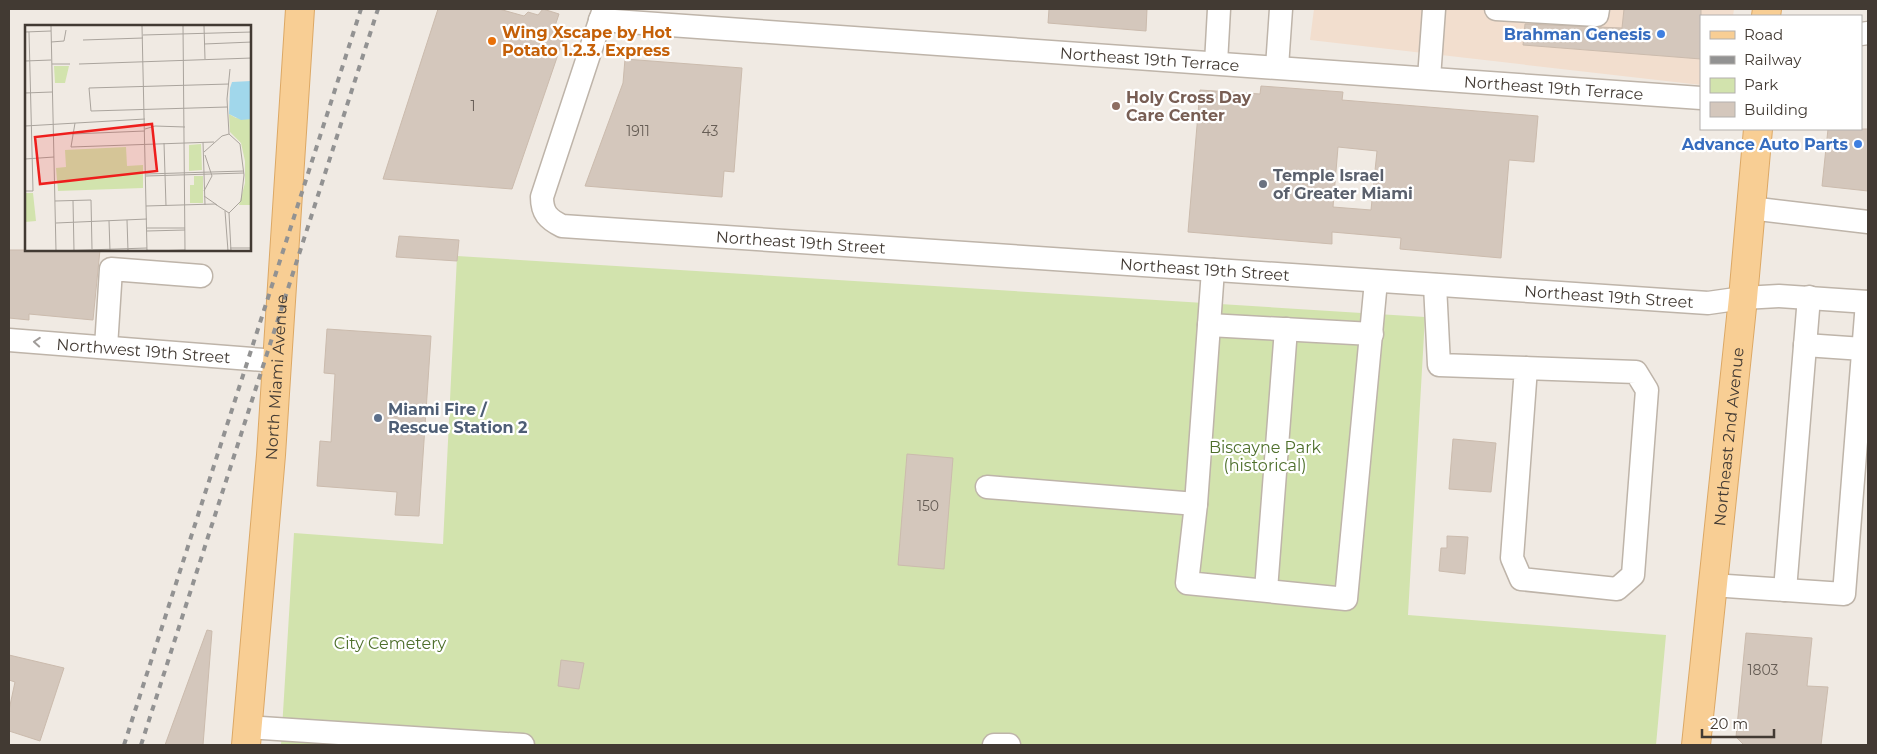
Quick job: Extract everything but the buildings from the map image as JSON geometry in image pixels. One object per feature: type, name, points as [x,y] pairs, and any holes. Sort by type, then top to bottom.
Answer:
[{"type":"main road","name":"North Miami Avenue","points":[[247,736],[277,361],[300,9]]},
{"type":"main road","name":"Northeast 2nd Avenue","points":[[1696,745],[1743,298],[1758,130]]},
{"type":"street","points":[[1216,63],[1219,9]]},
{"type":"street","points":[[1277,67],[1281,9]]},
{"type":"street","points":[[1429,78],[1434,9]]},
{"type":"street","points":[[1496,9],[1597,15],[1598,9]]},
{"type":"street","name":"Northeast 19th Terrace","points":[[602,14],[1216,63],[1700,98]]},
{"type":"street","name":"Northeast 19th Street","points":[[602,14],[542,197],[542,207],[545,214],[552,221],[562,226],[1708,304],[1743,298],[1779,296],[1868,302]]},
{"type":"street","points":[[1750,208],[1868,222]]},
{"type":"street","points":[[106,347],[112,260],[201,276]]},
{"type":"street","points":[[1213,270],[1196,504],[1187,583],[1346,599],[1376,281]]},
{"type":"street","points":[[1435,285],[1439,365],[1526,368],[1636,372],[1647,390],[1633,575],[1617,589],[1521,579],[1512,558],[1526,368]]},
{"type":"street","points":[[1785,590],[1809,297]]},
{"type":"street","points":[[1712,585],[1844,594],[1868,302]]},
{"type":"street","points":[[1209,325],[1372,334]]},
{"type":"street","points":[[1266,590],[1286,329]]},
{"type":"street","name":"Northwest 19th Street","points":[[9,340],[277,361]]},
{"type":"street","points":[[1805,345],[1863,350]]},
{"type":"street","points":[[987,487],[1196,504]]},
{"type":"street","points":[[247,736],[524,745]]},
{"type":"street","points":[[994,745],[1010,745]]},
{"type":"shaded area","points":[[1314,9],[1734,9],[1733,15],[1700,15],[1700,85],[1310,40]]},
{"type":"green space","points":[[457,256],[1425,317],[1408,615],[1666,635],[1656,745],[281,745],[294,533],[443,544]]},
{"type":"railway","points":[[124,745],[361,9]]},
{"type":"railway","points":[[141,745],[378,9]]},
{"type":"place","name":"Brahman Genesis","points":[[1661,34]]},
{"type":"place","name":"Wing Xscape by Hot Potato 1.2.3. Express","points":[[492,41]]},
{"type":"place","name":"Holy Cross Day Care Center","points":[[1116,106]]},
{"type":"place","name":"Advance Auto Parts","points":[[1858,144]]},
{"type":"place","name":"Temple Israel of Greater Miami","points":[[1263,184]]},
{"type":"place","name":"Miami Fire / Rescue Station 2","points":[[378,418]]},
{"type":"park label","name":"Biscayne Park (historical)","points":[[1265,456]]},
{"type":"park label","name":"City Cemetery","points":[[390,643]]}]
